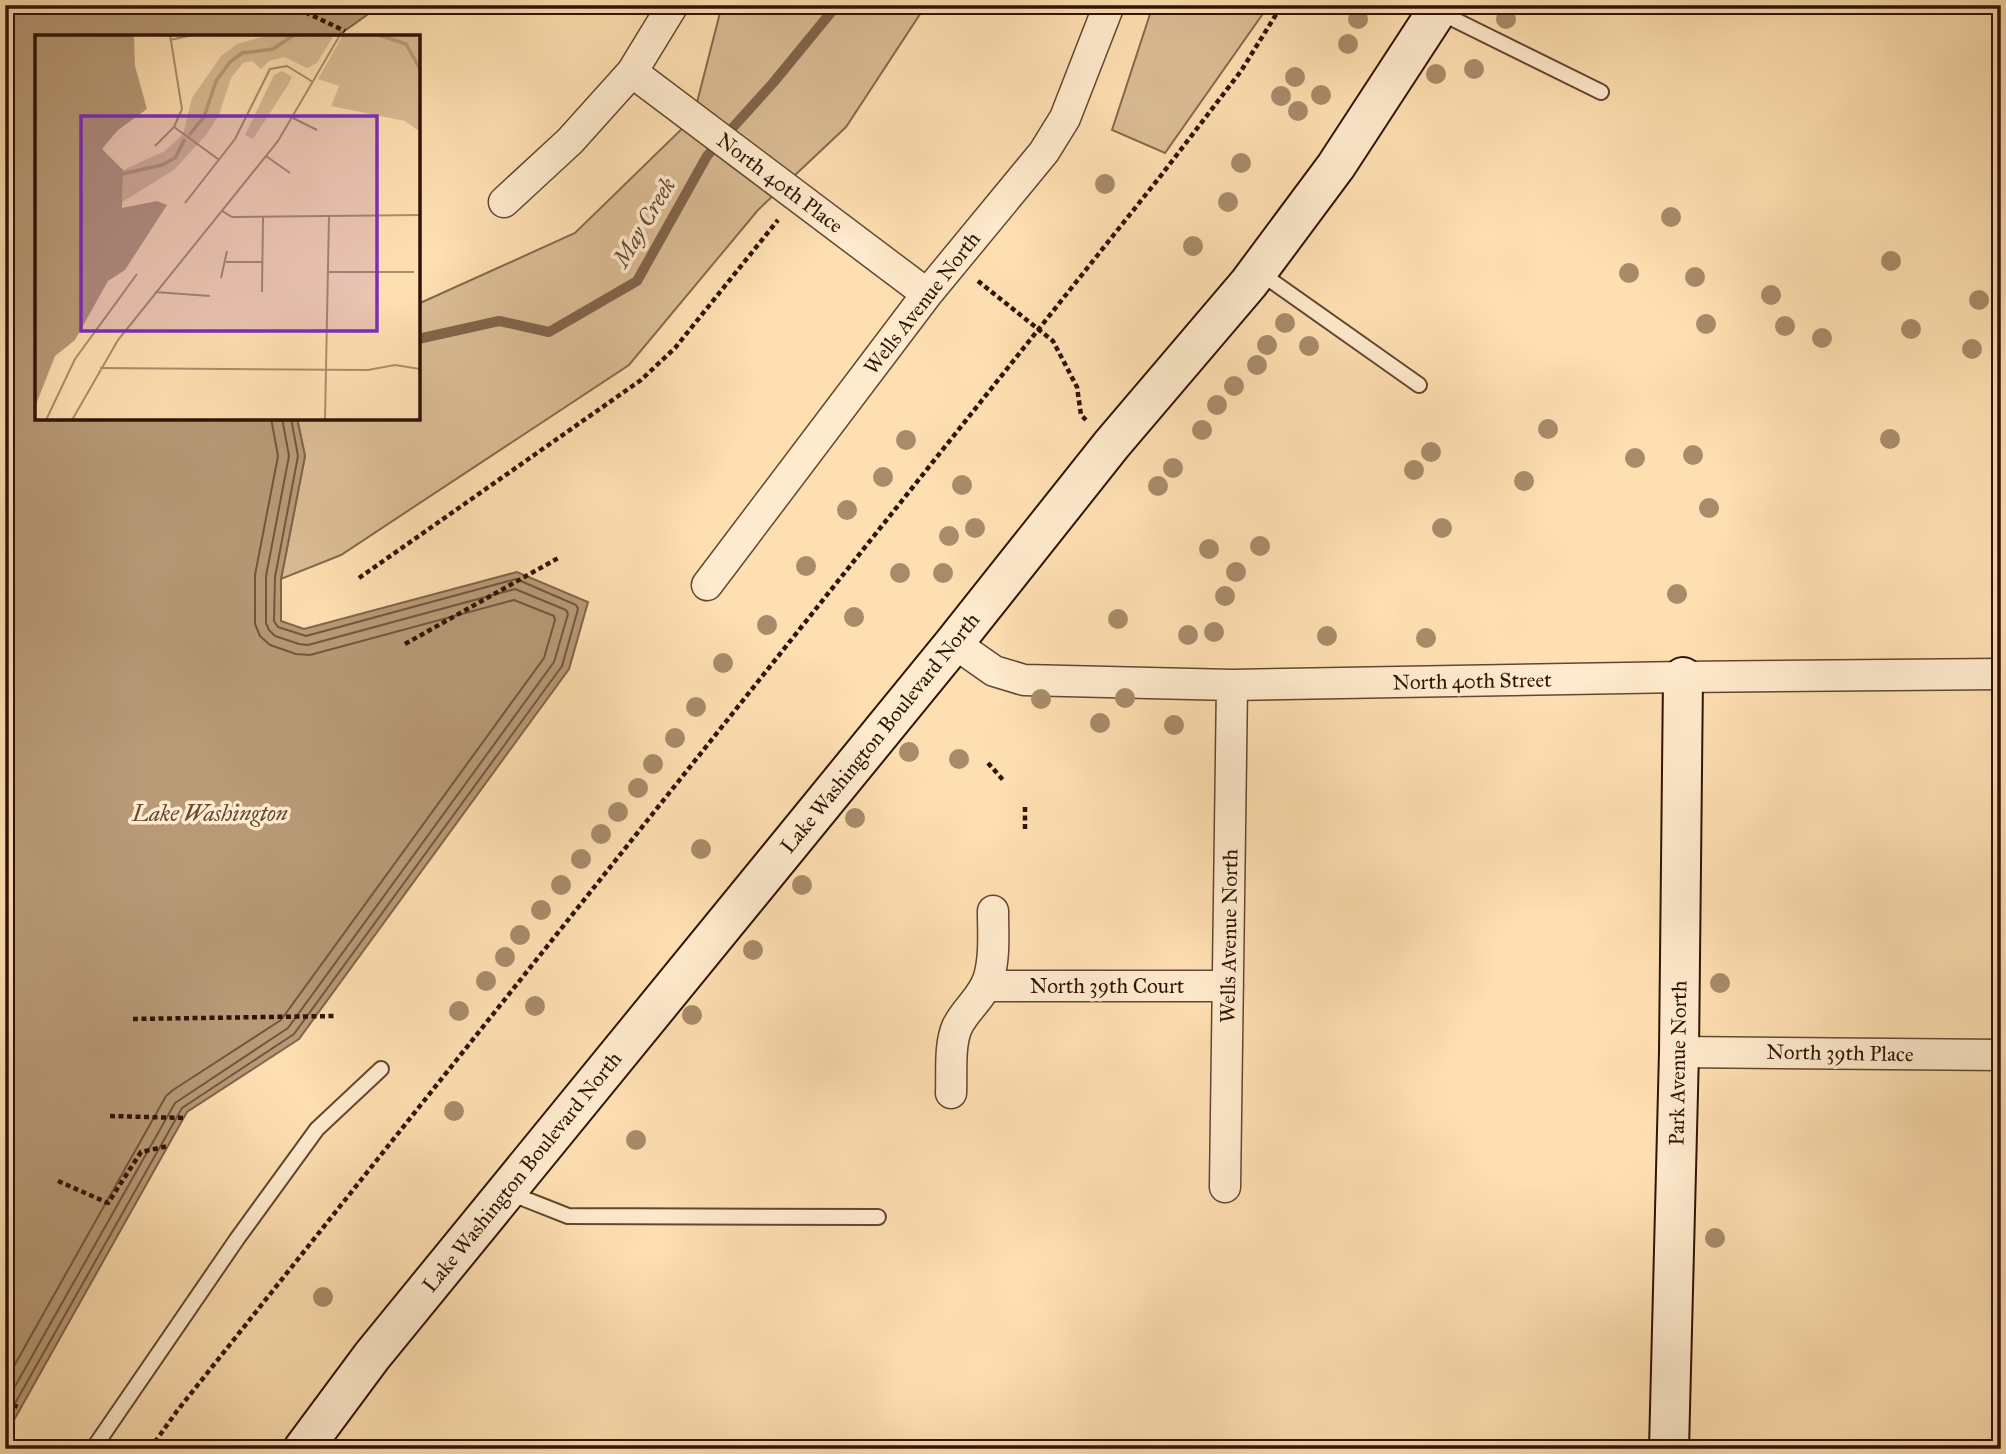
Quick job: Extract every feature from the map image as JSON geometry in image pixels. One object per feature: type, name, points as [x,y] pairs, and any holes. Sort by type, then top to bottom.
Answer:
[{"type":"street","points":[[504,202],[570,141],[632,72],[673,5]]},
{"type":"street","name":"Wells Avenue North","points":[[707,586],[927,294],[1044,152],[1065,118],[1109,5]]},
{"type":"street","name":"Lake Washington Boulevard North","points":[[303,1449],[372,1356],[954,643],[1112,444],[1258,271],[1336,166],[1439,8]]},
{"type":"street","name":"North 40th Place","points":[[632,72],[927,294]]},
{"type":"street","name":"North 40th Street","points":[[954,643],[994,671],[1024,680],[1232,685],[2001,674]]},
{"type":"street","name":"Park Avenue North","points":[[1669,1449],[1679,1052],[1683,677]]},
{"type":"street","name":"Wells Avenue North","points":[[1225,1187],[1232,685]]},
{"type":"street","points":[[951,1093],[956,1029],[986,986],[991,965],[993,911]]},
{"type":"street","name":"North 39th Court","points":[[986,986],[1228,986]]},
{"type":"street","name":"North 39th Place","points":[[1679,1052],[2001,1055]]},
{"type":"lane","points":[[1439,8],[1601,92]]},
{"type":"lane","points":[[1258,271],[1419,384]]},
{"type":"lane","points":[[93,1449],[237,1239],[317,1129],[382,1069]]},
{"type":"lane","points":[[506,1192],[568,1216],[878,1217]]},
{"type":"path","points":[[290,5],[345,31]]},
{"type":"path","points":[[150,1449],[177,1411],[1159,178],[1241,71],[1282,5]]},
{"type":"path","points":[[359,578],[641,380],[675,348],[779,219],[803,200]]},
{"type":"path","points":[[954,261],[1053,341],[1077,387],[1081,415],[1112,444]]},
{"type":"path","points":[[405,644],[559,556]]},
{"type":"path","points":[[988,763],[1004,781]]},
{"type":"path","points":[[1025,807],[1025,830]]},
{"type":"path","points":[[133,1019],[334,1016]]},
{"type":"path","points":[[110,1116],[184,1118]]},
{"type":"path","points":[[58,1181],[108,1203],[141,1152],[168,1146]]},
{"type":"path","points":[[5,1402],[21,1408]]},
{"type":"shaded area","points":[[722,5],[926,5],[846,127],[758,210],[629,365],[341,555],[281,579],[305,456],[297,420],[420,420],[420,303],[575,233],[693,118]]},
{"type":"shaded area","points":[[1153,5],[1269,5],[1165,153],[1112,130]]},
{"type":"water","name":"Lake Washington","points":[[5,5],[381,5],[339,35],[35,35],[35,420],[297,420],[305,456],[281,579],[281,621],[304,629],[517,572],[588,602],[569,669],[299,1039],[187,1112],[5,1436]]},
{"type":"waterway","name":"May Creek","points":[[420,339],[499,321],[549,332],[637,281],[707,156],[773,83],[837,5]]}]
